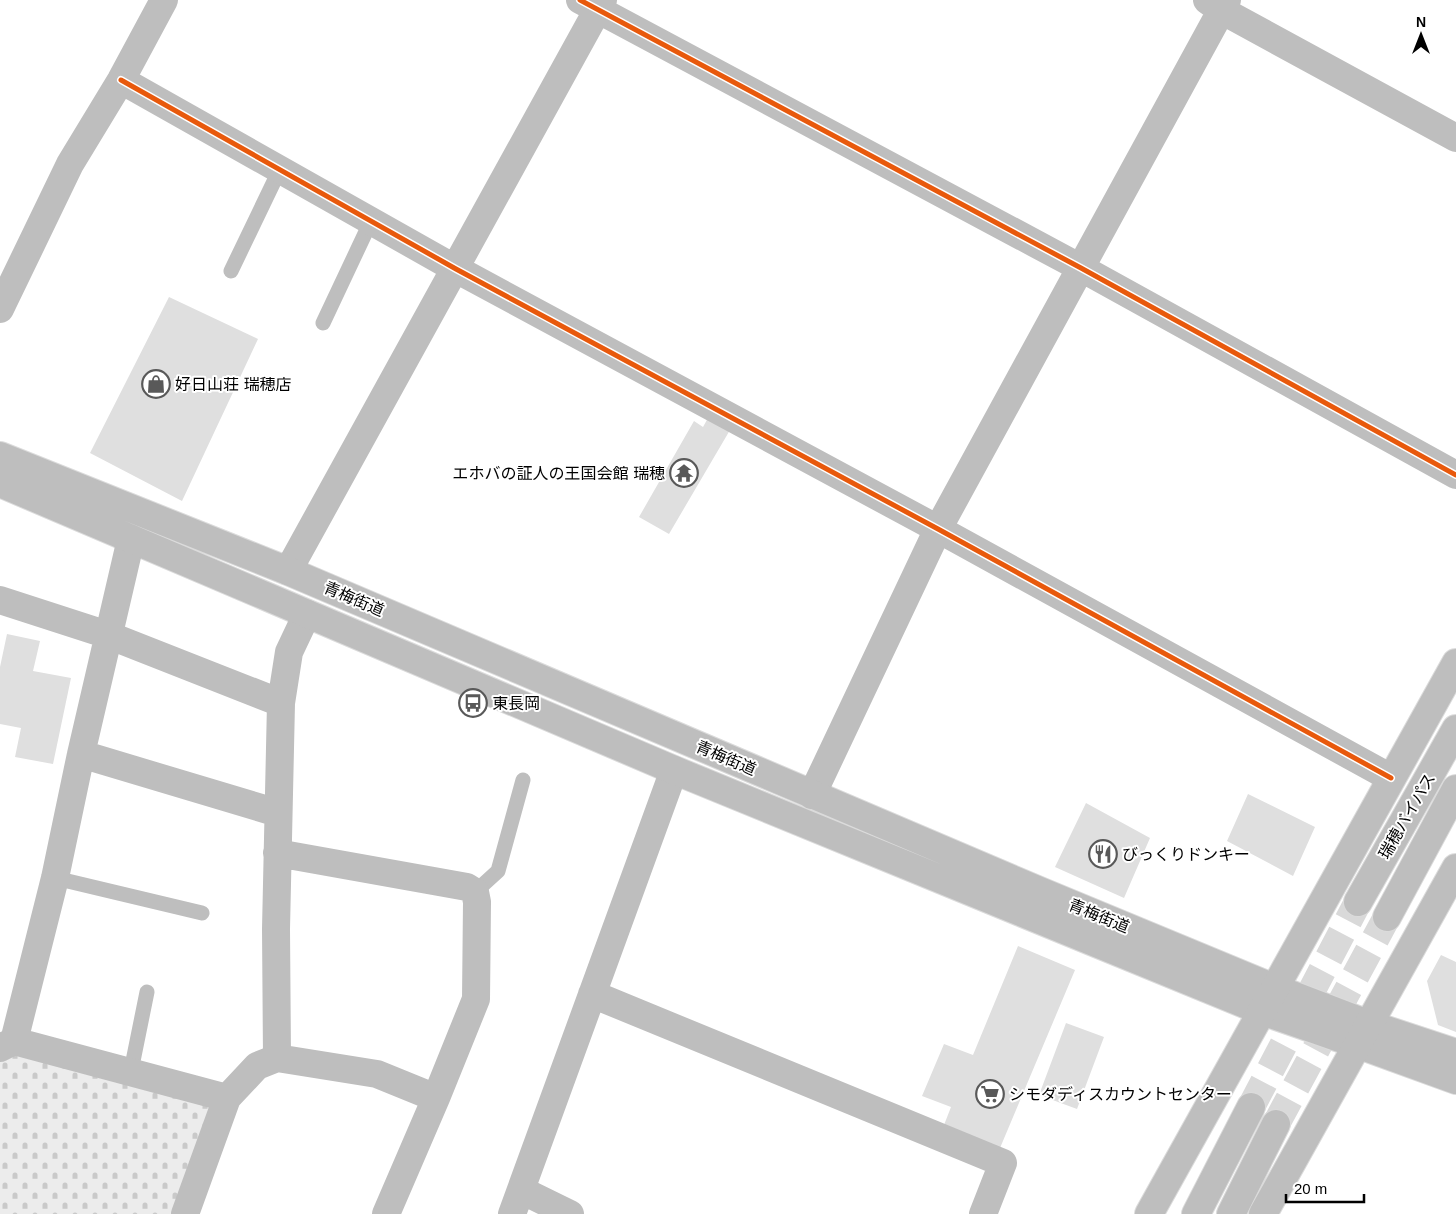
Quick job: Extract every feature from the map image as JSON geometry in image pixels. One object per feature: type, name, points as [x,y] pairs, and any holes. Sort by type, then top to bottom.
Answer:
[{"type":"main road","points":[[0,309],[70,164],[121,80],[164,0]]},
{"type":"main road","points":[[288,571],[456,269],[594,3],[1456,475]]},
{"type":"main road","points":[[812,795],[938,529],[1081,268],[1218,3],[1456,138]]},
{"type":"main road","points":[[121,80],[456,269],[938,529],[1391,778]]},
{"type":"main road","name":"青梅街道","points":[[0,456],[288,571],[1042,892],[1268,999]]},
{"type":"main road","name":"青梅街道","points":[[0,483],[674,770],[1363,1034],[1456,1080]]},
{"type":"main road","points":[[131,539],[81,754],[55,878],[7,1045],[131,1071],[227,1098]]},
{"type":"main road","points":[[0,600],[108,635],[281,703]]},
{"type":"main road","points":[[277,1058],[276,929],[281,703],[289,652],[307,614]]},
{"type":"main road","points":[[1149,1214],[1456,662]]},
{"type":"main road","name":"瑞穂バイパス","points":[[1358,902],[1456,729]]},
{"type":"main road","points":[[81,754],[278,813]]},
{"type":"main road","points":[[570,1214],[517,1202],[674,770]]},
{"type":"main road","name":"瑞穂バイパス","points":[[1387,917],[1456,789]]},
{"type":"main road","points":[[277,852],[467,887],[475,892],[477,902],[476,999],[386,1214]]},
{"type":"main road","points":[[1263,1214],[1456,868]]},
{"type":"main road","points":[[592,994],[1004,1163],[983,1214]]},
{"type":"main road","name":"青梅街道","points":[[1363,1034],[1456,1053]]},
{"type":"main road","points":[[184,1214],[227,1098],[257,1066],[277,1058],[377,1074],[436,1098]]},
{"type":"main road","points":[[1196,1214],[1251,1108]]},
{"type":"main road","points":[[1231,1214],[1276,1124]]},
{"type":"lane","points":[[231,270],[280,169]]},
{"type":"lane","points":[[322,323],[372,221]]},
{"type":"lane","points":[[475,892],[498,871],[523,780]]},
{"type":"lane","points":[[55,878],[202,914]]},
{"type":"lane","points":[[131,1071],[147,992]]},
{"type":"green space","points":[[7,1050],[210,1101],[215,1111],[177,1214],[0,1214],[0,1055]]},
{"type":"building","points":[[169,297],[258,339],[182,501],[90,453]]},
{"type":"building","name":"エホバの証人の王国会館 瑞穂","points":[[708,418],[730,430],[669,534],[639,517],[694,421],[703,427]]},
{"type":"building","points":[[7,634],[40,641],[33,671],[71,678],[53,764],[15,757],[21,728],[0,724],[0,667]]},
{"type":"building","points":[[1248,794],[1315,827],[1293,876],[1227,841]]},
{"type":"building","points":[[1086,803],[1150,838],[1124,898],[1055,867]]},
{"type":"building","points":[[1018,946],[1075,970],[1000,1148],[944,1125],[951,1107],[922,1096],[944,1044],[973,1055]]},
{"type":"building","points":[[1441,955],[1456,962],[1456,1032],[1438,1025],[1427,981]]},
{"type":"building","points":[[1066,1023],[1104,1037],[1077,1109],[1039,1095]]},
{"type":"tunnel","points":[[1251,1107],[1358,902]]},
{"type":"tunnel","points":[[1276,1124],[1387,917]]},
{"type":"cycle path","points":[[580,0],[1081,268],[1456,475]]},
{"type":"cycle path","points":[[121,80],[456,269],[938,529],[1391,778]]},
{"type":"place","name":"好日山荘 瑞穂店","points":[[156,384]]},
{"type":"place","name":"エホバの証人の王国会館 瑞穂","points":[[684,473]]},
{"type":"place","name":"東長岡","points":[[473,703]]},
{"type":"place","name":"びっくりドンキー","points":[[1103,854]]},
{"type":"place","name":"シモダディスカウントセンター","points":[[990,1094]]}]
